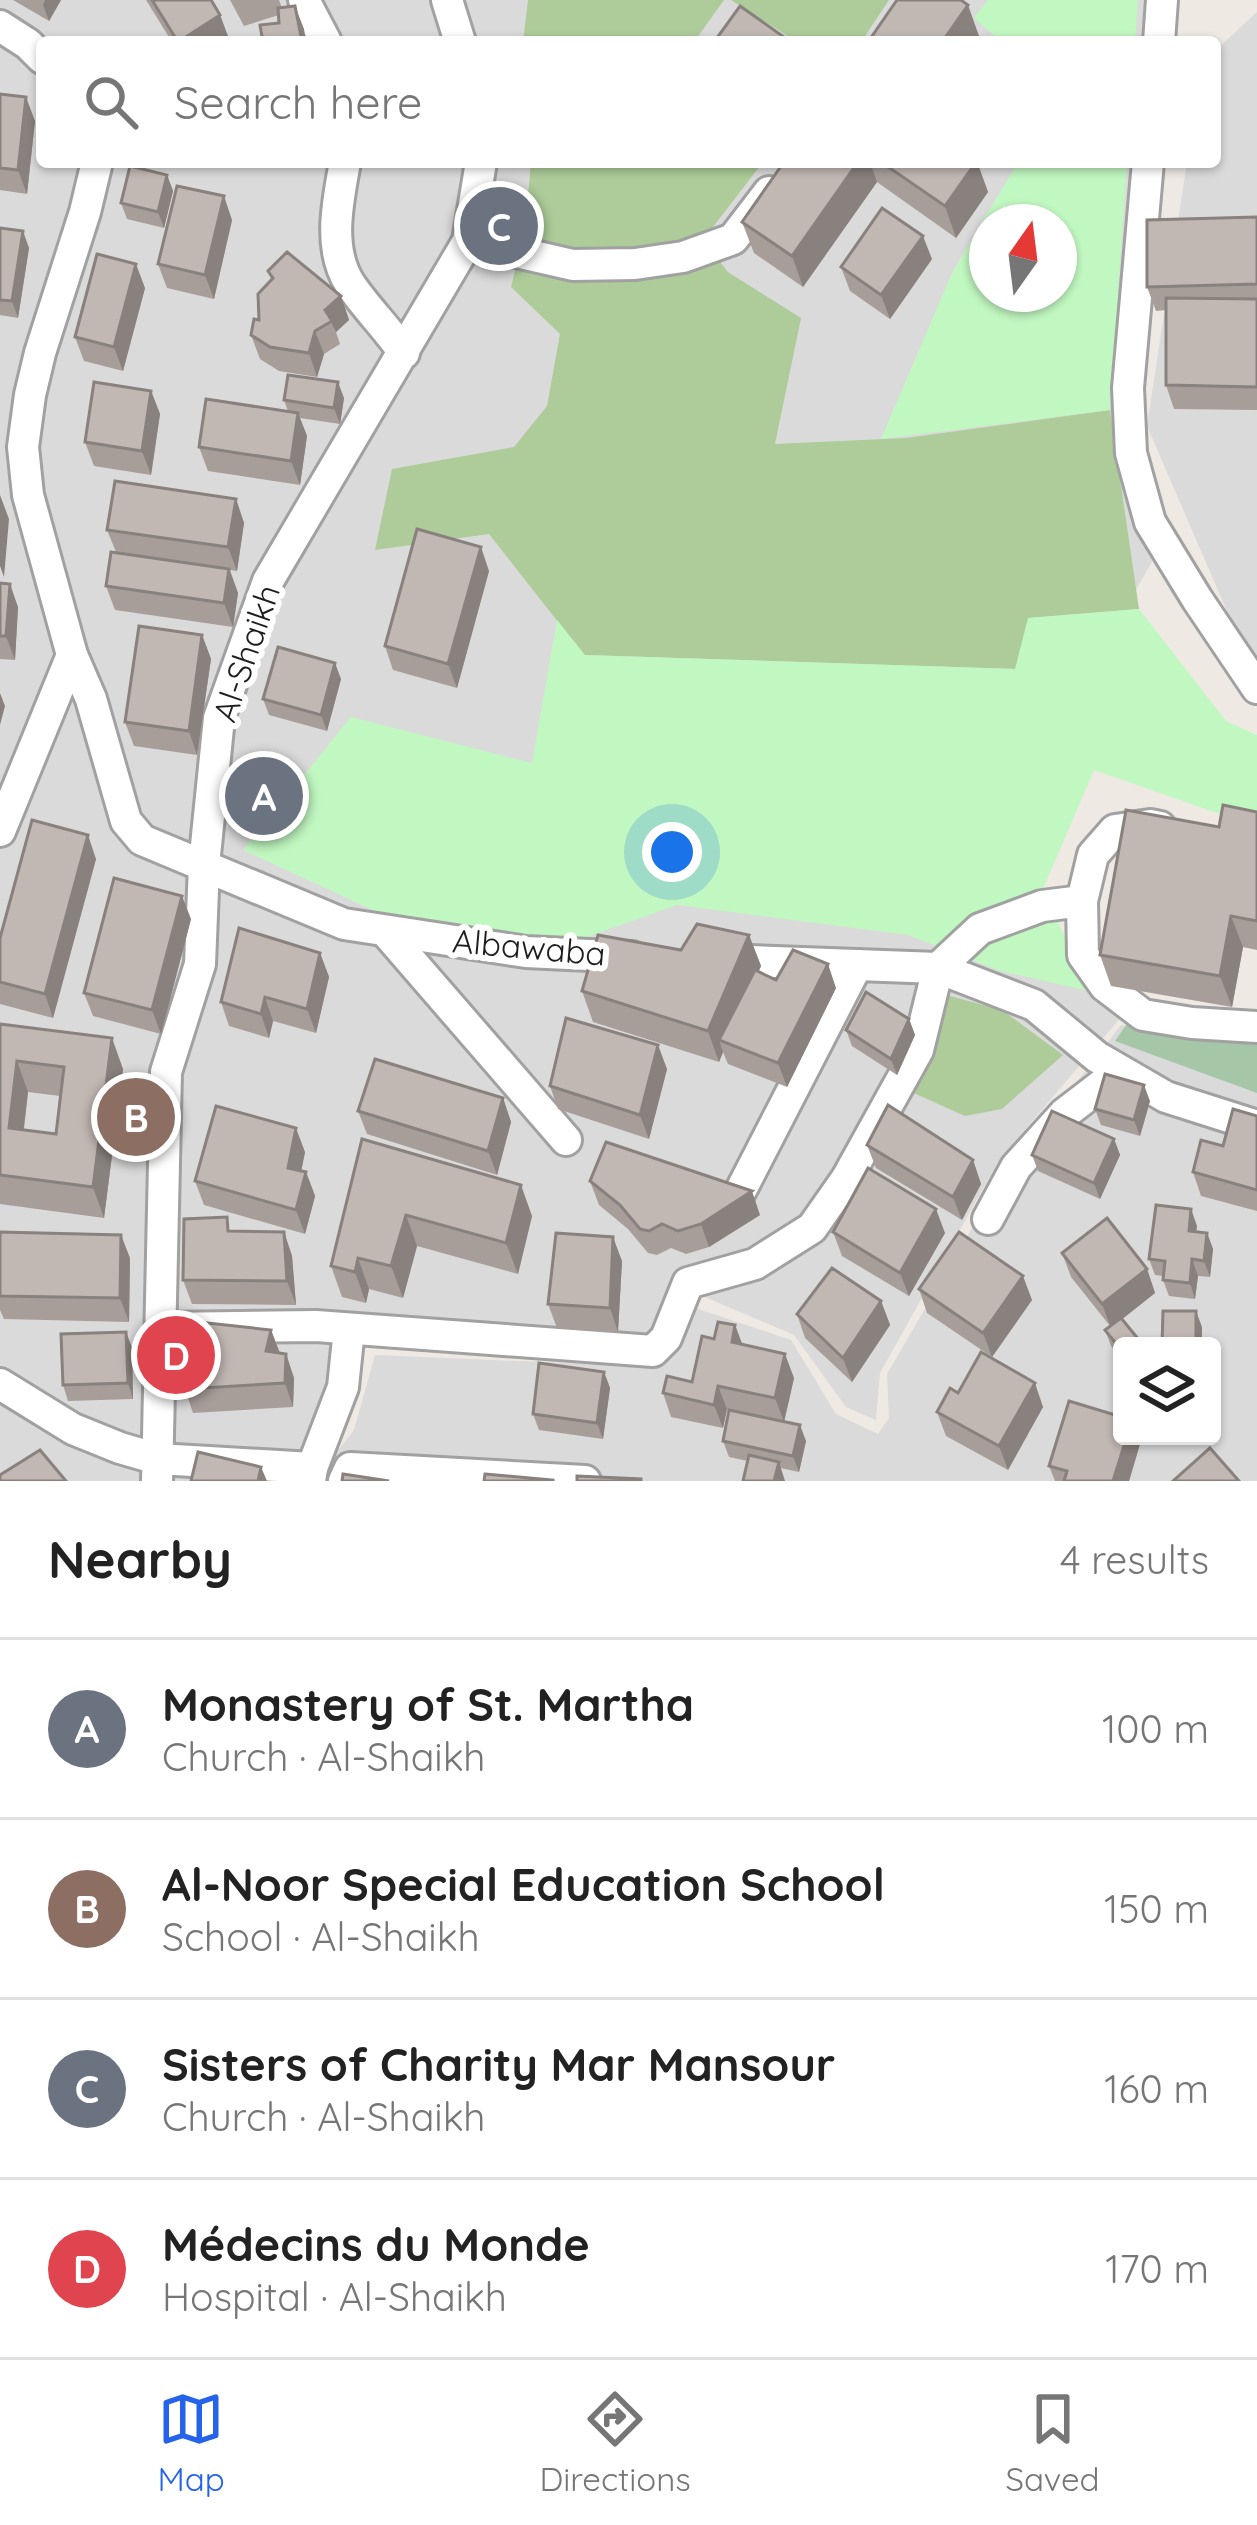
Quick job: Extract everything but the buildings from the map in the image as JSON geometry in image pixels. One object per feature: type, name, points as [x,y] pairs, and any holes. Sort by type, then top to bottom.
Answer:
[{"type":"street","points":[[304,0],[323,36]]},
{"type":"street","points":[[447,0],[458,36]]},
{"type":"street","points":[[1159,36],[1162,0]]},
{"type":"street","points":[[0,26],[36,52]]},
{"type":"street","name":"Albawaba","points":[[96,168],[40,353],[23,447],[28,496],[72,655],[91,699],[127,821],[142,840],[344,924],[385,931],[526,952],[938,968],[1034,1004],[1097,1057],[1166,1097],[1257,1126]]},
{"type":"street","points":[[343,168],[337,249],[348,282],[404,352]]},
{"type":"street","name":"Al-Shaikh","points":[[157,1470],[166,1072],[200,964],[204,865],[219,718],[268,580],[468,241],[480,168]]},
{"type":"street","points":[[468,241],[573,265],[635,264],[683,256],[733,239],[784,168]]},
{"type":"street","points":[[1147,168],[1128,388],[1131,453],[1150,521],[1257,688]]},
{"type":"street","points":[[0,831],[72,655]]},
{"type":"street","points":[[1196,836],[1150,825],[1114,830],[1093,855],[1082,901],[1083,955],[1105,986],[1143,1015],[1257,1027]]},
{"type":"street","points":[[161,1328],[316,1326],[653,1351],[666,1338],[688,1283],[755,1264],[812,1228],[847,1178],[918,1050],[938,968],[980,929],[1042,906],[1082,901]]},
{"type":"street","points":[[385,931],[566,1140]]},
{"type":"street","points":[[740,1192],[856,965]]},
{"type":"street","points":[[988,1220],[1016,1167],[1064,1114],[1120,1071]]},
{"type":"street","points":[[0,1384],[74,1429],[157,1470],[311,1475],[343,1387],[349,1329]]},
{"type":"street","points":[[344,1481],[350,1468],[585,1481]]},
{"type":"shaded area","points":[[0,0],[1149,0],[1146,36],[36,36],[36,168],[1137,168],[1118,429],[1153,560],[967,883],[1122,1016],[999,1160],[880,1373],[876,1420],[846,1407],[794,1335],[705,1297],[672,1290],[647,1340],[364,1347],[316,1481],[0,1481]]},
{"type":"shaded area","points":[[1257,12],[1257,661],[1249,662],[1147,426],[1186,168],[1221,168],[1221,45]]},
{"type":"shaded area","points":[[1121,1025],[1257,1048],[1257,1481],[326,1481],[330,1461],[354,1430],[375,1355],[660,1367],[676,1350],[689,1306],[791,1340],[836,1414],[878,1434],[889,1418],[887,1374],[996,1187]]},
{"type":"green space","points":[[528,0],[724,0],[698,36],[524,36]]},
{"type":"green space","points":[[731,0],[889,0],[865,36],[788,36]]},
{"type":"green space","points":[[988,0],[1138,0],[1135,36],[995,36],[974,18]]},
{"type":"green space","points":[[530,168],[758,168],[703,240],[728,272],[801,318],[775,444],[906,438],[1110,410],[1139,609],[1029,618],[1016,669],[584,655],[489,534],[375,550],[392,469],[514,447],[547,406],[560,334],[511,287],[525,230]]},
{"type":"green space","points":[[1014,168],[1127,168],[1110,410],[881,439],[952,273],[969,244],[969,312],[1077,312],[1077,204],[993,204]]},
{"type":"green space","points":[[1139,609],[1226,721],[1257,735],[1257,827],[1094,770],[1042,891],[1093,992],[1000,971],[908,935],[677,905],[573,942],[471,935],[392,919],[243,850],[351,717],[532,763],[557,620],[585,655],[1015,669],[1028,618]]},
{"type":"green space","points":[[935,992],[1002,1010],[1063,1055],[1002,1109],[965,1116],[907,1090]]},
{"type":"green space","points":[[1126,1025],[1186,1034],[1257,1035],[1257,1093],[1115,1041]]},
{"type":"place","name":"Sisters of Charity Mar Mansour","points":[[499,226]]},
{"type":"place","name":"Monastery of St. Martha","points":[[264,796]]},
{"type":"place","name":"Al-Noor Special Education School","points":[[136,1117]]},
{"type":"place","name":"Médecins du Monde","points":[[176,1355]]}]
